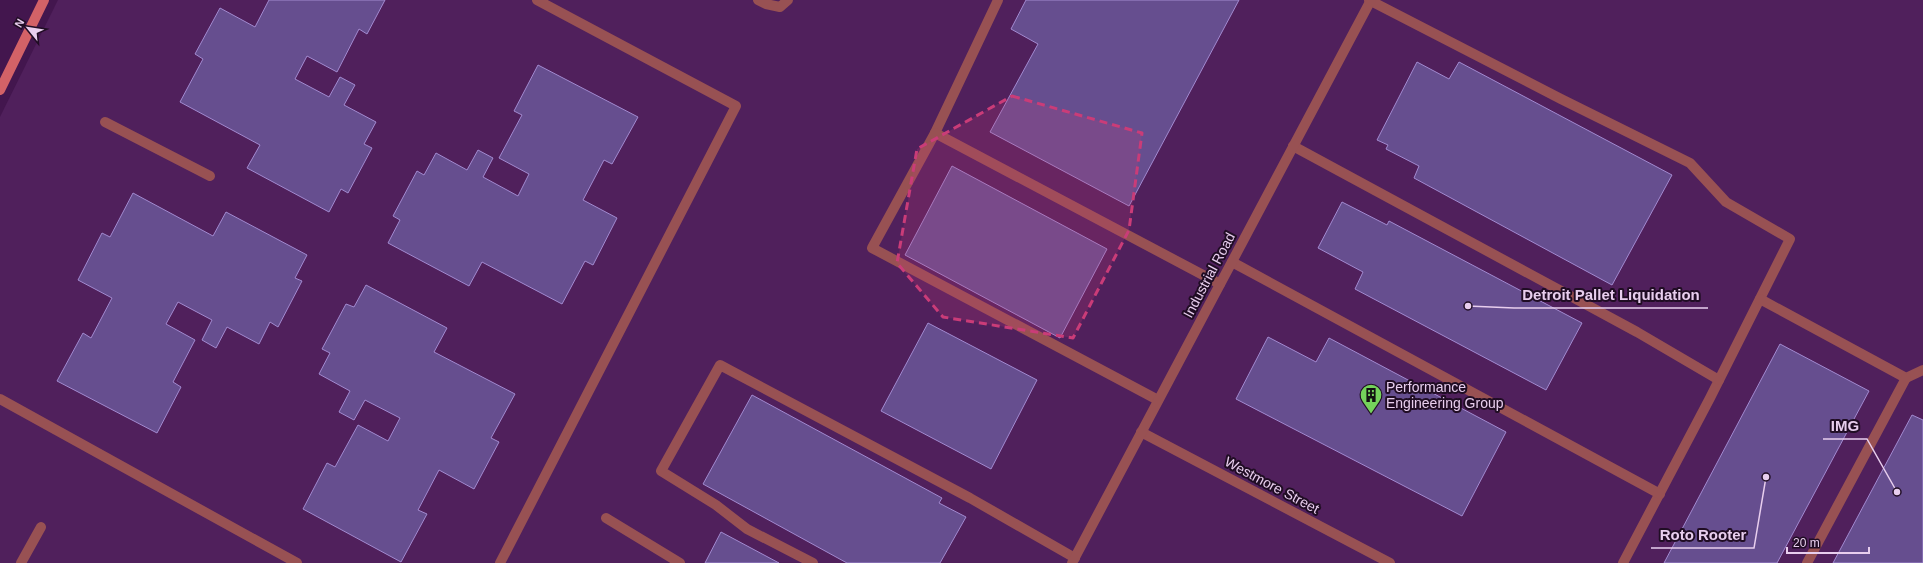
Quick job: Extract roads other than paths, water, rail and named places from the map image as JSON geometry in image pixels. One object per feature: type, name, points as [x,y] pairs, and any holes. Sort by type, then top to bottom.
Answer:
[{"type":"main road","points":[[0,90],[44,0]]},
{"type":"street","points":[[500,563],[736,106],[538,0]]},
{"type":"street","points":[[758,0],[780,7],[788,0]]},
{"type":"street","points":[[998,0],[935,133],[872,248],[1158,400]]},
{"type":"street","points":[[1370,0],[1561,99],[1690,163],[1726,202],[1790,239],[1719,380],[1623,563]]},
{"type":"street","name":"Industrial Road","points":[[1073,560],[1370,0]]},
{"type":"street","points":[[105,122],[210,176]]},
{"type":"street","points":[[935,133],[1220,284]]},
{"type":"street","points":[[1293,146],[1637,332],[1719,380]]},
{"type":"street","points":[[1232,262],[1660,494]]},
{"type":"street","points":[[1760,299],[1906,378]]},
{"type":"street","points":[[813,563],[747,529],[716,505],[661,471],[720,365],[970,498],[1073,560]]},
{"type":"street","points":[[1807,563],[1906,378],[1923,370]]},
{"type":"street","points":[[0,399],[297,563]]},
{"type":"street","name":"Westmore Street","points":[[1141,432],[1390,563]]},
{"type":"street","points":[[606,518],[680,563]]},
{"type":"street","points":[[21,563],[41,528]]},
{"type":"place","name":"Detroit Pallet Liquidation","points":[[1468,306]]},
{"type":"place","name":"Performance Engineering Group","points":[[1371,414]]},
{"type":"place","name":"Roto Rooter","points":[[1766,477]]},
{"type":"place","name":"IMG","points":[[1897,492]]}]
